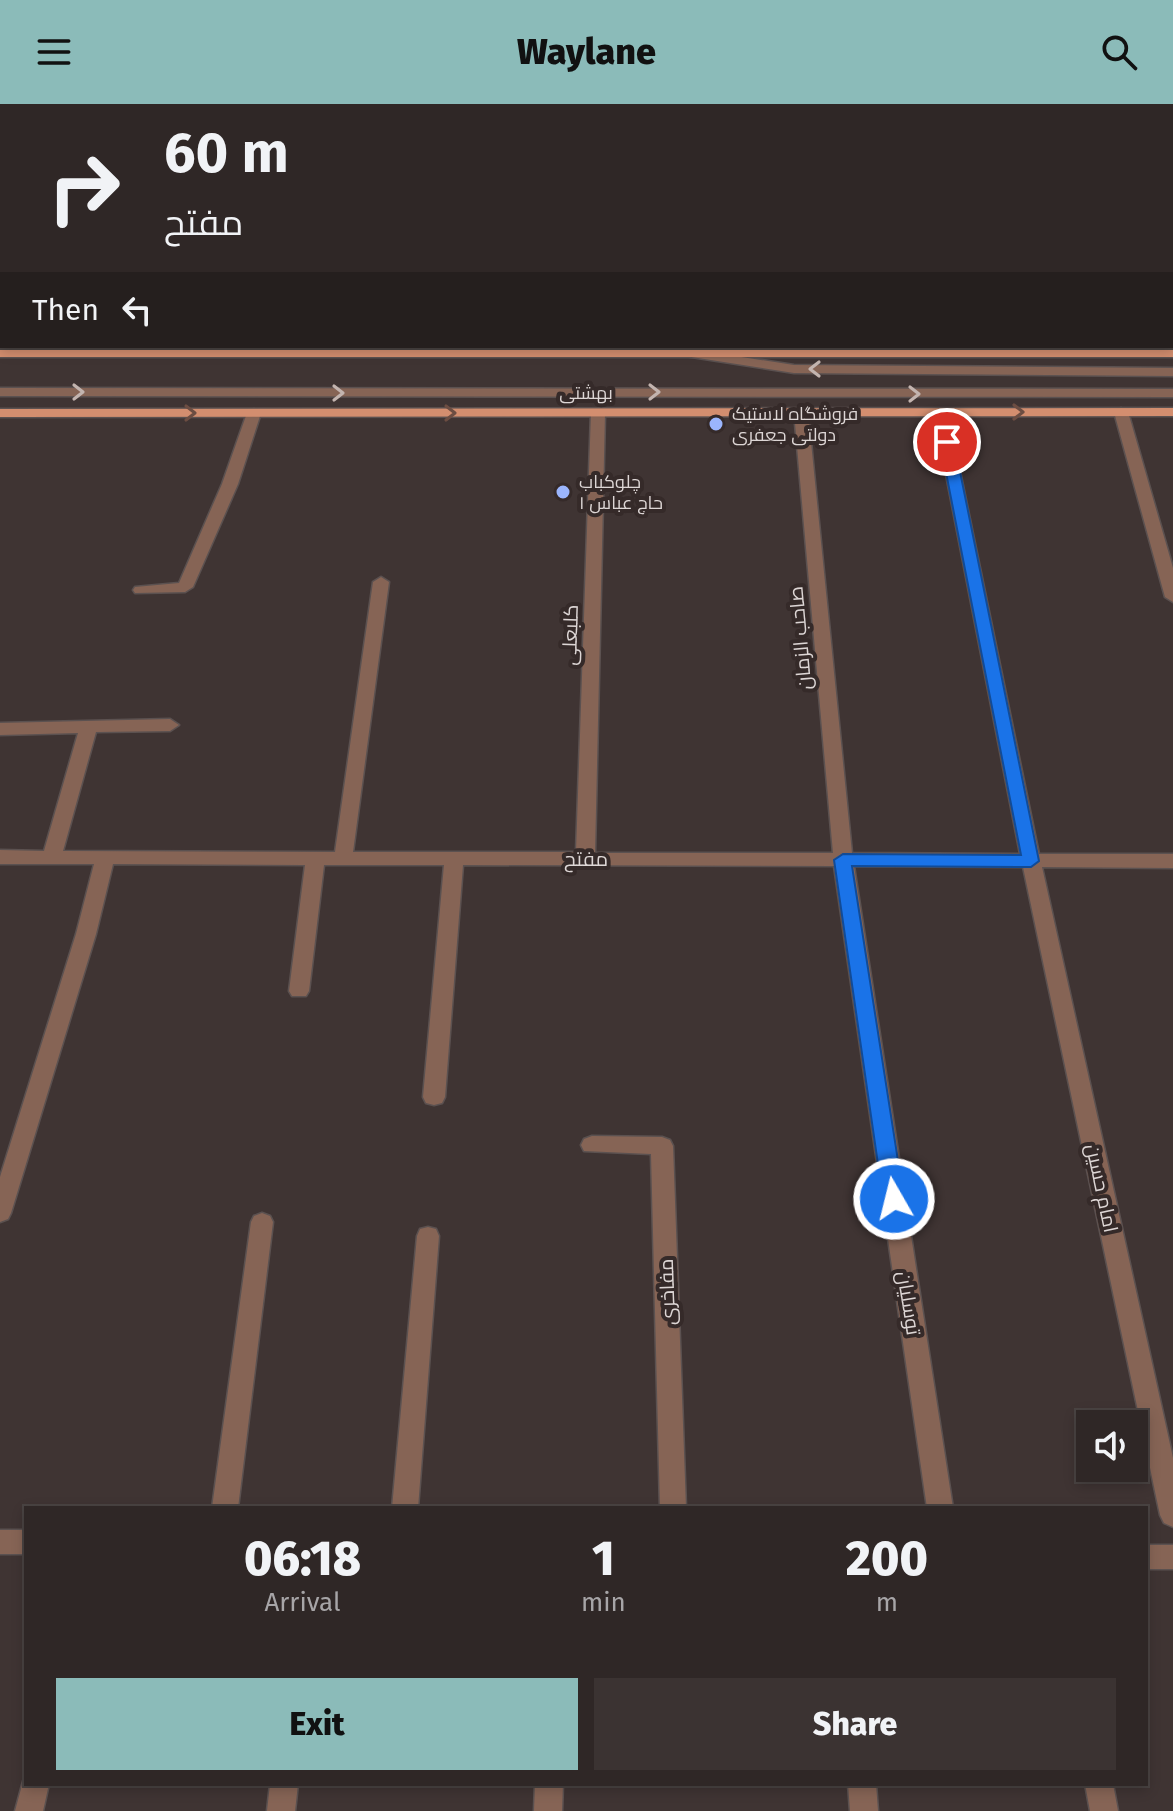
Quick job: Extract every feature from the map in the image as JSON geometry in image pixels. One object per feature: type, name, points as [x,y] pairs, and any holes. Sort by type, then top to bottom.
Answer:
[{"type":"main road","points":[[0,353],[514,348],[1173,353]]},
{"type":"main road","name":"بهشتی","points":[[0,413],[1173,412]]},
{"type":"street","points":[[676,351],[794,369],[1173,372]]},
{"type":"street","points":[[0,392],[1173,393]]},
{"type":"street","name":"صاحب الزمان","points":[[801,412],[843,860]]},
{"type":"street","points":[[1121,412],[1173,597]]},
{"type":"street","points":[[141,590],[185,587],[230,484],[254,413]]},
{"type":"street","name":"کلبعلی","points":[[585,859],[598,413]]},
{"type":"street","name":"امام حسین","points":[[941,413],[1031,861],[1173,1515]]},
{"type":"street","points":[[343,859],[381,582]]},
{"type":"street","points":[[0,729],[170,725]]},
{"type":"street","points":[[52,857],[89,726]]},
{"type":"street","name":"مفتح","points":[[0,857],[1173,861]]},
{"type":"street","points":[[0,1213],[86,934],[105,857]]},
{"type":"street","points":[[299,991],[315,858]]},
{"type":"street","points":[[434,1097],[454,858]]},
{"type":"street","name":"توسلیان","points":[[843,860],[940,1506]]},
{"type":"street","name":"مفاخری","points":[[592,1145],[662,1146],[673,1506]]},
{"type":"street","points":[[225,1506],[262,1222]]},
{"type":"street","points":[[405,1506],[428,1236]]},
{"type":"street","points":[[0,1542],[24,1542]]},
{"type":"street","points":[[1148,1557],[1173,1557]]},
{"type":"street","points":[[29,1811],[35,1786]]},
{"type":"street","points":[[281,1811],[284,1786]]},
{"type":"street","points":[[548,1811],[549,1786]]},
{"type":"street","points":[[862,1786],[864,1811]]},
{"type":"street","points":[[1099,1786],[1104,1811]]},
{"type":"place","name":"فروشگاه لاستیک دولتی جعفری","points":[[716,424]]},
{"type":"place","name":"چلوکباب حاج عباس ۱","points":[[563,492]]},
{"type":"route","points":[[894,1199],[843,860],[1031,861],[947,442]]}]
